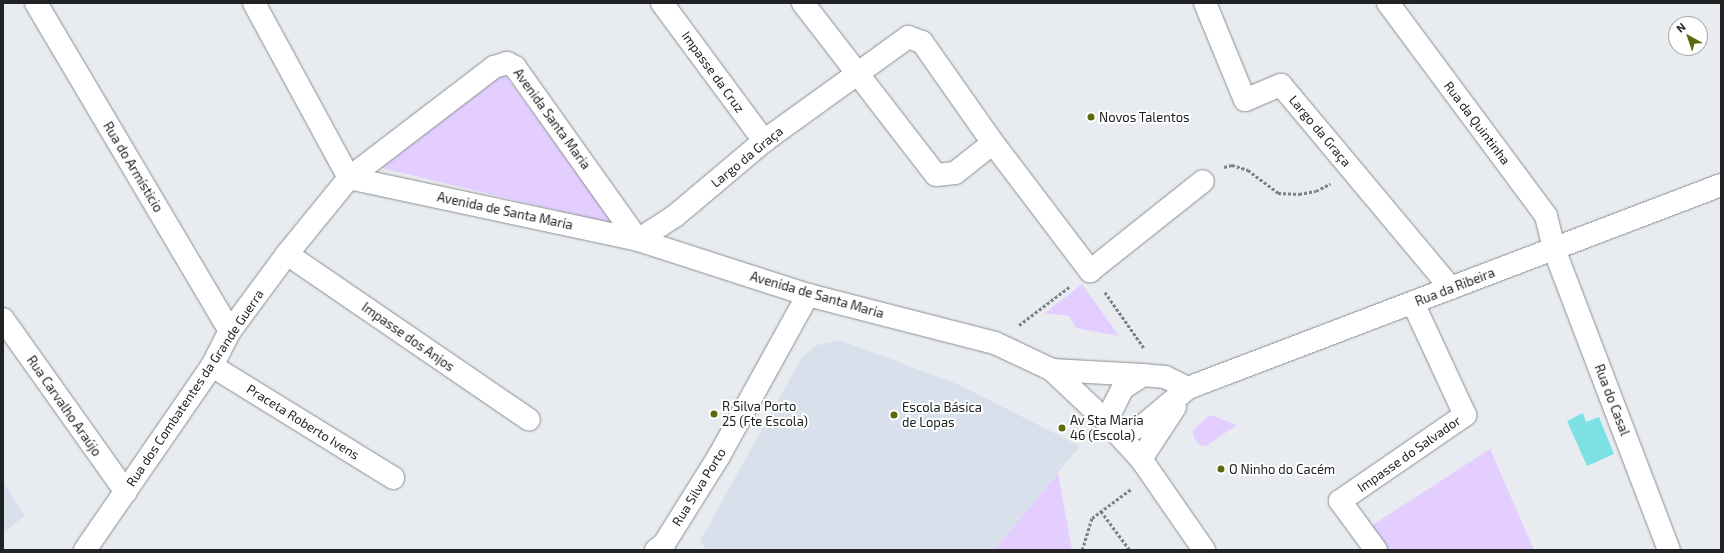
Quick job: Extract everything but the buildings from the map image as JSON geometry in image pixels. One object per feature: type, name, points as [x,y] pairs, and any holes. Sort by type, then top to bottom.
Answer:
[{"type":"street","name":"Rua do Armísticio","points":[[36,3],[230,331]]},
{"type":"street","points":[[254,3],[349,178]]},
{"type":"street","name":"Impasse da Cruz","points":[[662,3],[764,141]]},
{"type":"street","points":[[803,3],[936,175],[955,173],[993,143]]},
{"type":"street","name":"Largo da Graça","points":[[1205,3],[1245,100],[1281,86],[1451,288]]},
{"type":"street","name":"Rua da Quintinha","points":[[1388,3],[1546,216],[1554,249]]},
{"type":"street","name":"Largo da Graça","points":[[638,240],[675,216],[764,141],[856,73],[908,37],[922,42],[993,143],[1090,271]]},
{"type":"street","name":"Avenida Santa Maria","points":[[349,178],[494,66],[507,63],[515,67],[638,240]]},
{"type":"street","name":"Rua dos Combatentes da Grande Guerra","points":[[85,550],[212,366],[230,331],[287,254],[349,178]]},
{"type":"street","name":"Avenida de Santa Maria","points":[[349,178],[638,240],[808,295],[995,343],[1052,370],[1113,428],[1146,467],[1204,550]]},
{"type":"street","points":[[1090,271],[1203,181]]},
{"type":"street","name":"Rua da Ribeira","points":[[1113,428],[1144,425],[1188,388],[1721,185]]},
{"type":"street","name":"Rua do Casal","points":[[1554,249],[1669,550]]},
{"type":"street","name":"Impasse dos Anjos","points":[[287,254],[529,420]]},
{"type":"street","name":"Rua Silva Porto","points":[[663,548],[719,456],[808,295]]},
{"type":"street","name":"Impasse do Salvador","points":[[1376,550],[1340,501],[1465,415],[1413,303]]},
{"type":"street","name":"Rua Carvalho Araújo","points":[[3,319],[126,492]]},
{"type":"street","name":"Praceta Roberto Ivens","points":[[212,366],[393,478]]},
{"type":"street","points":[[1052,370],[1143,374],[1164,377],[1188,388],[1146,467]]},
{"type":"street","points":[[1113,428],[1122,390],[1143,374]]},
{"type":"path","points":[[1203,181],[1216,169],[1232,165],[1248,170],[1278,193],[1299,194],[1316,191],[1354,172]]},
{"type":"path","points":[[995,343],[1090,271],[1164,377]]},
{"type":"path","points":[[1082,550],[1092,518],[1146,467]]},
{"type":"path","points":[[1101,511],[1130,550]]},
{"type":"shaded area","points":[[504,74],[614,224],[377,167]]},
{"type":"shaded area","points":[[1082,284],[1119,336],[1076,328],[1069,316],[1045,313]]},
{"type":"shaded area","name":"Escola Básica de Lopas","points":[[840,340],[957,384],[1080,446],[994,550],[706,550],[700,541],[802,357],[817,345]]},
{"type":"shaded area","points":[[1210,415],[1237,425],[1206,446],[1200,445],[1194,438],[1193,430]]},
{"type":"shaded area","points":[[1490,449],[1534,550],[1383,550],[1368,528]]},
{"type":"shaded area","points":[[1058,473],[1072,550],[994,550]]},
{"type":"shaded area","points":[[3,482],[25,516],[3,533]]},
{"type":"water","points":[[1583,413],[1586,422],[1599,417],[1614,454],[1587,466],[1567,421]]},
{"type":"place","name":"Novos Talentos","points":[[1091,117]]},
{"type":"place","name":"R Silva Porto 25 (Fte Escola)","points":[[714,414]]},
{"type":"place","name":"Escola Básica de Lopas","points":[[894,415]]},
{"type":"place","name":"Av Sta Maria 46 (Escola)","points":[[1062,428]]},
{"type":"place","name":"O Ninho do Cacém","points":[[1221,469]]}]
